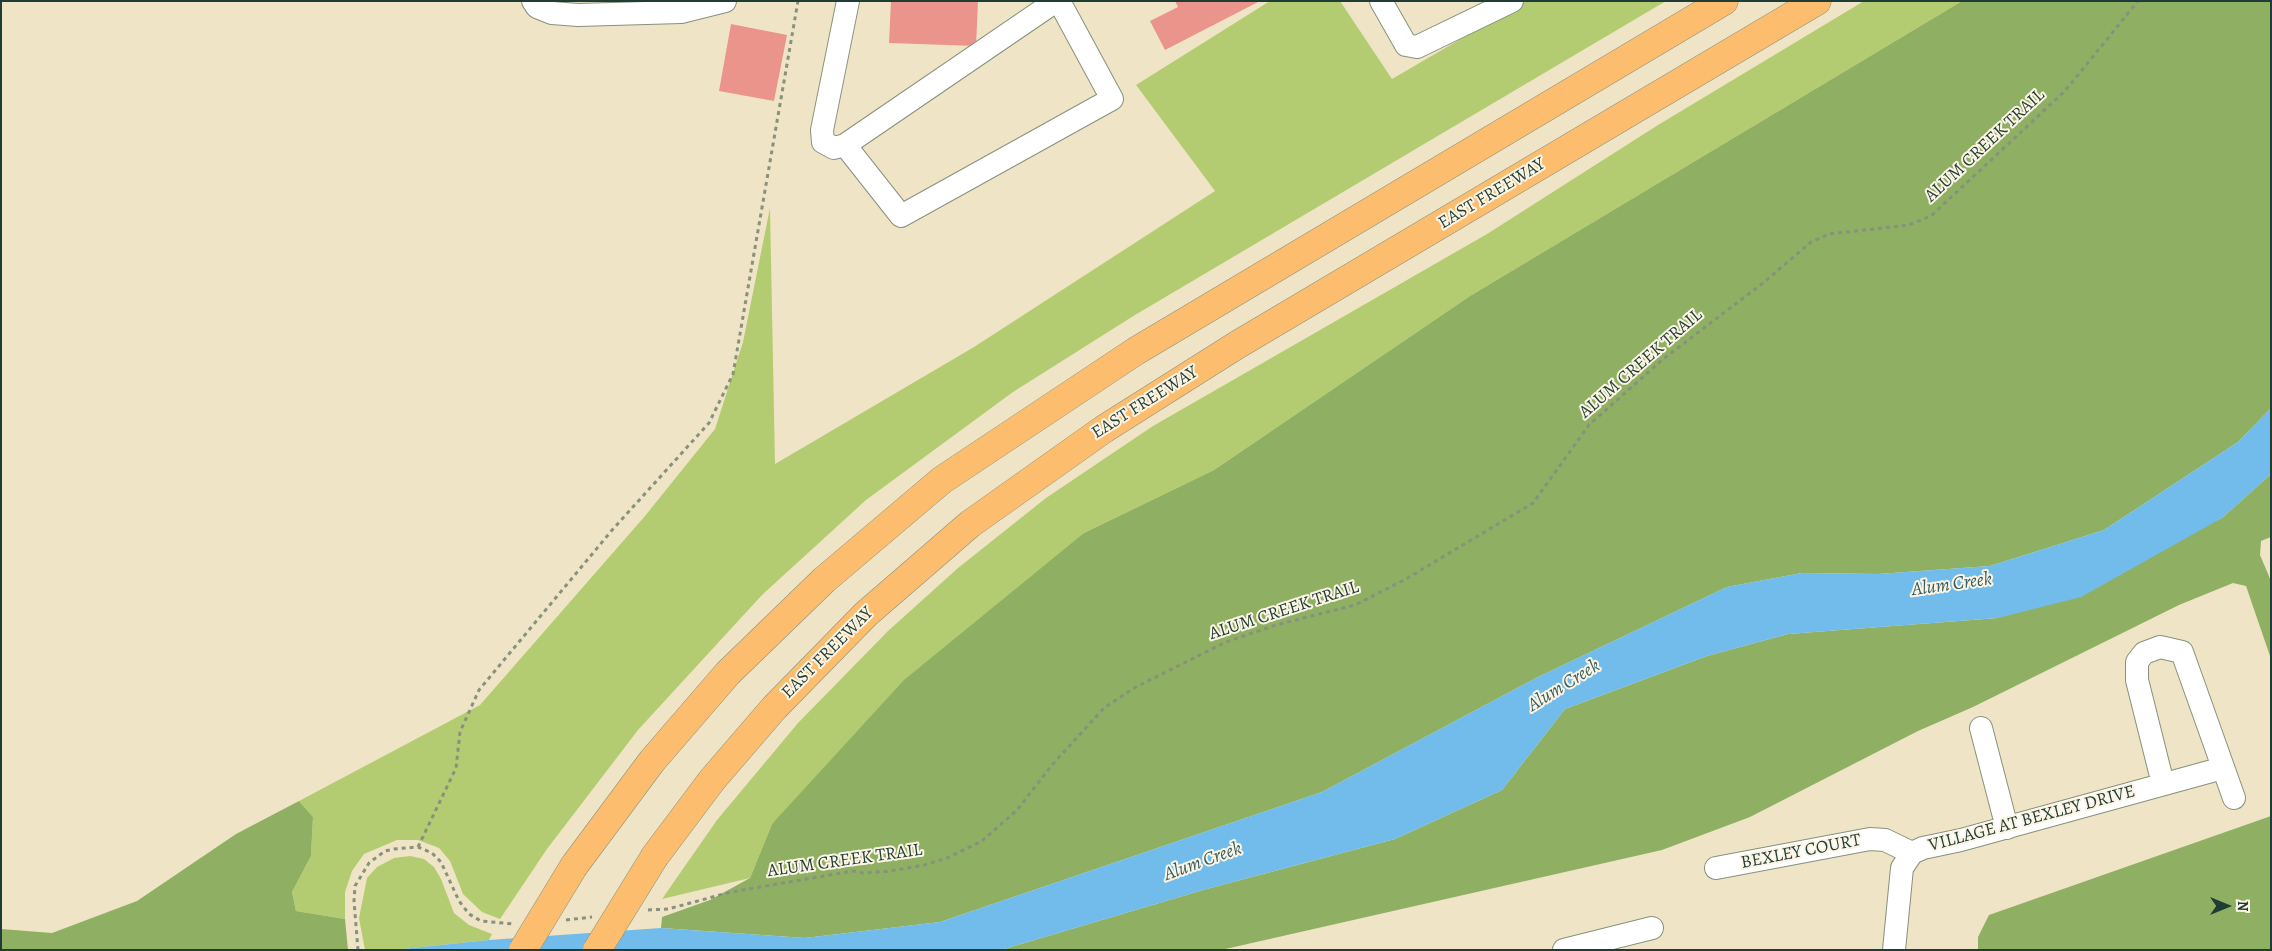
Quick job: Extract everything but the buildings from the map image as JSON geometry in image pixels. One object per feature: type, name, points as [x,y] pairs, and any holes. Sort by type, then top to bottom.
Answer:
[{"type":"highway","points":[[520,937],[652,762],[728,673],[824,580],[942,480],[1136,351],[1724,1]]},
{"type":"highway","name":"EAST FREEWAY","points":[[596,950],[655,856],[712,780],[780,701],[866,614],[970,524],[1096,434],[1237,346],[1817,1]]},
{"type":"street","points":[[533,1],[537,7],[552,13],[578,15],[681,12],[725,1]]},
{"type":"street","points":[[845,145],[901,216],[1112,98],[1058,1],[845,145],[834,148],[823,142],[822,130],[848,1]]},
{"type":"street","points":[[1381,1],[1406,45],[1417,47],[1472,10],[1512,1]]},
{"type":"street","points":[[2163,784],[2137,680],[2137,662],[2144,653],[2160,647],[2182,652],[2234,798]]},
{"type":"street","points":[[1981,728],[2007,828]]},
{"type":"street","name":"VILLAGE AT BEXLEY DRIVE","points":[[1894,950],[1902,868],[1912,853],[1923,848],[2007,828],[2223,768]]},
{"type":"street","name":"BEXLEY COURT","points":[[1716,868],[1865,839],[1885,840],[1912,853]]},
{"type":"street","points":[[1564,950],[1652,928]]},
{"type":"path","points":[[418,847],[456,768],[460,732],[479,690],[613,530],[709,423],[733,374],[798,1]]},
{"type":"path","name":"ALUM CREEK TRAIL","points":[[644,910],[668,909],[731,892],[853,871],[863,873],[890,872],[947,858],[982,841],[1016,810],[1052,764],[1104,708],[1136,687],[1226,642],[1276,625],[1355,605],[1406,579],[1533,503],[1589,425],[1662,360],[1763,283],[1811,242],[1829,234],[1909,225],[1931,216],[2065,90],[2138,1]]},
{"type":"path","points":[[358,950],[355,929],[355,886],[369,863],[385,851],[418,847],[432,853],[441,862],[459,901],[469,914],[520,937]]},
{"type":"path","points":[[557,921],[596,916]]},
{"type":"green space","points":[[1270,1],[1340,1],[1392,79],[1526,1],[1666,1],[1135,315],[1013,392],[866,500],[762,595],[638,730],[547,849],[500,919],[482,912],[463,894],[450,861],[439,848],[418,840],[397,840],[364,854],[352,871],[345,892],[345,919],[296,911],[292,892],[311,856],[313,817],[299,801],[480,705],[645,516],[715,429],[743,342],[770,208],[775,464],[974,347],[1215,191],[1136,85]]},
{"type":"green space","points":[[1864,1],[1962,1],[1470,296],[1214,470],[1084,533],[772,824],[750,878],[662,899],[717,820],[798,723],[888,631],[958,568],[1046,498],[1153,426],[1487,234],[1658,125]]},
{"type":"green space","points":[[1962,1],[2271,1],[2271,408],[2238,442],[2104,530],[1990,566],[1878,574],[1802,573],[1727,587],[1536,678],[1322,792],[940,922],[805,938],[661,928],[662,917],[710,900],[750,878],[772,824],[904,680],[1084,533],[1214,470],[1470,296]]},
{"type":"green space","points":[[2271,474],[2271,537],[2261,541],[2260,555],[2271,581],[2271,659],[2246,586],[2233,583],[2179,605],[1973,707],[1918,731],[1750,817],[1662,850],[1221,950],[1001,950],[1203,890],[1395,839],[1502,790],[1565,709],[1707,656],[1788,634],[1998,618],[2222,518]]},
{"type":"green space","points":[[299,801],[313,817],[311,856],[292,892],[296,911],[345,919],[348,950],[1,950],[1,929],[52,933],[137,901],[236,834]]},
{"type":"green space","points":[[2271,816],[2271,950],[1978,950],[1978,937],[1989,915]]},
{"type":"green space","points":[[410,856],[424,859],[434,867],[441,879],[454,913],[469,925],[492,934],[489,940],[393,950],[365,950],[359,918],[367,878],[377,867],[394,858]]},
{"type":"water","name":"Alum Creek","points":[[2271,408],[2271,474],[2222,518],[2081,597],[1998,618],[1788,634],[1707,656],[1565,709],[1502,790],[1395,839],[1203,890],[1001,950],[393,950],[489,940],[661,928],[805,938],[940,922],[1322,792],[1536,678],[1727,587],[1802,573],[1878,574],[1990,566],[2104,530],[2238,442]]}]
